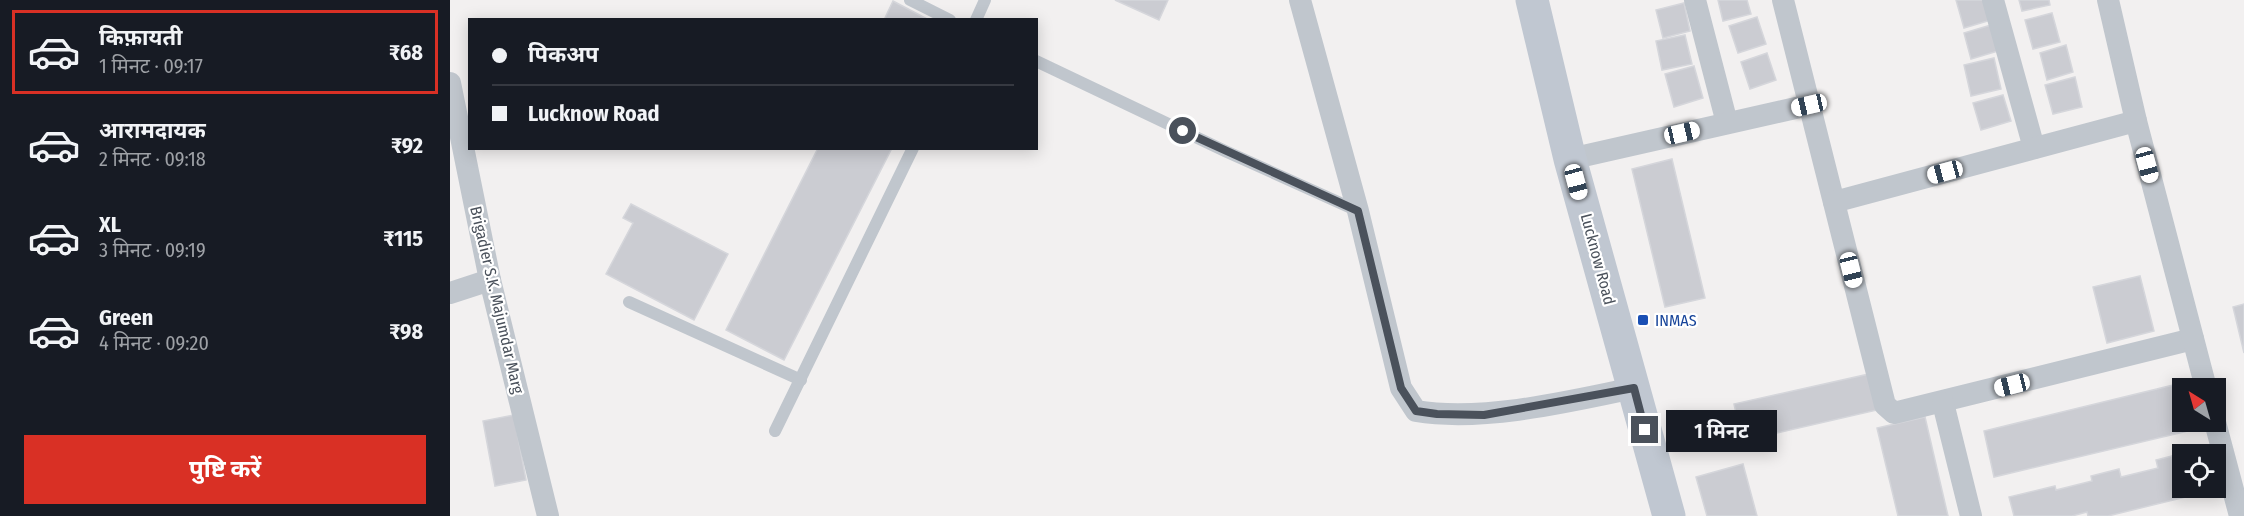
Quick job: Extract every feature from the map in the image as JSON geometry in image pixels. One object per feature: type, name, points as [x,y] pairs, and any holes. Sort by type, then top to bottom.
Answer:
[{"type":"street","points":[[1300,0],[1358,211],[1401,388],[1416,411],[1484,415],[1634,388]]},
{"type":"street","name":"Lucknow Road","points":[[1532,0],[1570,159],[1669,516]]},
{"type":"street","points":[[1695,0],[1727,123]]},
{"type":"street","points":[[1783,0],[1885,405],[1894,414],[2193,339]]},
{"type":"street","points":[[1993,0],[2034,148]]},
{"type":"street","points":[[2108,0],[2136,121],[2203,378]]},
{"type":"street","name":"Brigadier S.K. Majumdar Marg","points":[[450,83],[490,280],[548,516]]},
{"type":"street","points":[[1570,159],[1809,105]]},
{"type":"street","points":[[1834,202],[2136,121]]},
{"type":"street","points":[[450,293],[490,280]]},
{"type":"street","points":[[1943,403],[1971,516]]},
{"type":"street","points":[[2218,432],[2240,516]]},
{"type":"lane","points":[[910,0],[946,18]]},
{"type":"lane","points":[[977,18],[985,0]]},
{"type":"lane","points":[[1038,62],[1358,211]]},
{"type":"lane","points":[[775,431],[913,150]]},
{"type":"lane","points":[[629,302],[801,380]]},
{"type":"building","points":[[1115,0],[1168,0],[1159,20]]},
{"type":"building","points":[[1718,0],[1747,0],[1751,14],[1723,21]]},
{"type":"building","points":[[1956,0],[1985,0],[1991,20],[1964,28]]},
{"type":"building","points":[[2019,0],[2049,0],[2050,5],[2022,11]]},
{"type":"building","points":[[893,1],[925,18],[885,18]]},
{"type":"building","points":[[1684,3],[1690,31],[1663,38],[1656,10]]},
{"type":"building","points":[[2052,13],[2060,42],[2033,49],[2025,20]]},
{"type":"building","points":[[1757,17],[1766,44],[1738,53],[1729,26]]},
{"type":"building","points":[[1991,25],[1998,51],[1971,59],[1964,33]]},
{"type":"building","points":[[1685,35],[1692,64],[1662,70],[1656,41]]},
{"type":"building","points":[[2066,45],[2073,72],[2047,80],[2040,53]]},
{"type":"building","points":[[1767,53],[1776,80],[1750,89],[1741,62]]},
{"type":"building","points":[[1994,58],[2001,89],[1971,96],[1964,65]]},
{"type":"building","points":[[1694,66],[1703,98],[1674,107],[1665,74]]},
{"type":"building","points":[[2075,77],[2082,107],[2053,114],[2045,85]]},
{"type":"building","points":[[2003,95],[2011,121],[1981,130],[1973,103]]},
{"type":"building","points":[[817,150],[891,150],[784,360],[726,330]]},
{"type":"building","points":[[1672,159],[1705,298],[1665,307],[1632,169]]},
{"type":"building","points":[[631,204],[728,254],[694,320],[606,274],[633,223],[623,218]]},
{"type":"building","points":[[2140,276],[2154,331],[2107,343],[2093,287]]},
{"type":"building","points":[[2244,304],[2244,353],[2233,307]]},
{"type":"building","points":[[1869,374],[1877,410],[1742,441],[1734,404]]},
{"type":"building","points":[[2172,385],[2172,432],[2184,432],[1994,477],[1984,431]]},
{"type":"building","points":[[514,415],[526,480],[495,486],[483,421]]},
{"type":"building","points":[[1925,417],[1948,516],[1898,516],[1877,428]]},
{"type":"building","points":[[2172,456],[2172,498],[2182,498],[2108,516],[2088,516],[2087,512],[2072,516],[2014,516],[2009,497],[2055,486],[2056,490],[2092,481],[2091,476],[2119,469],[2121,477],[2158,468],[2156,460]]},
{"type":"building","points":[[1743,464],[1757,516],[1707,516],[1696,477]]},
{"type":"place","name":"INMAS","points":[[1643,320]]},
{"type":"route","points":[[1183,131],[1358,211],[1401,388],[1416,411],[1484,415],[1634,388],[1645,430]]}]
